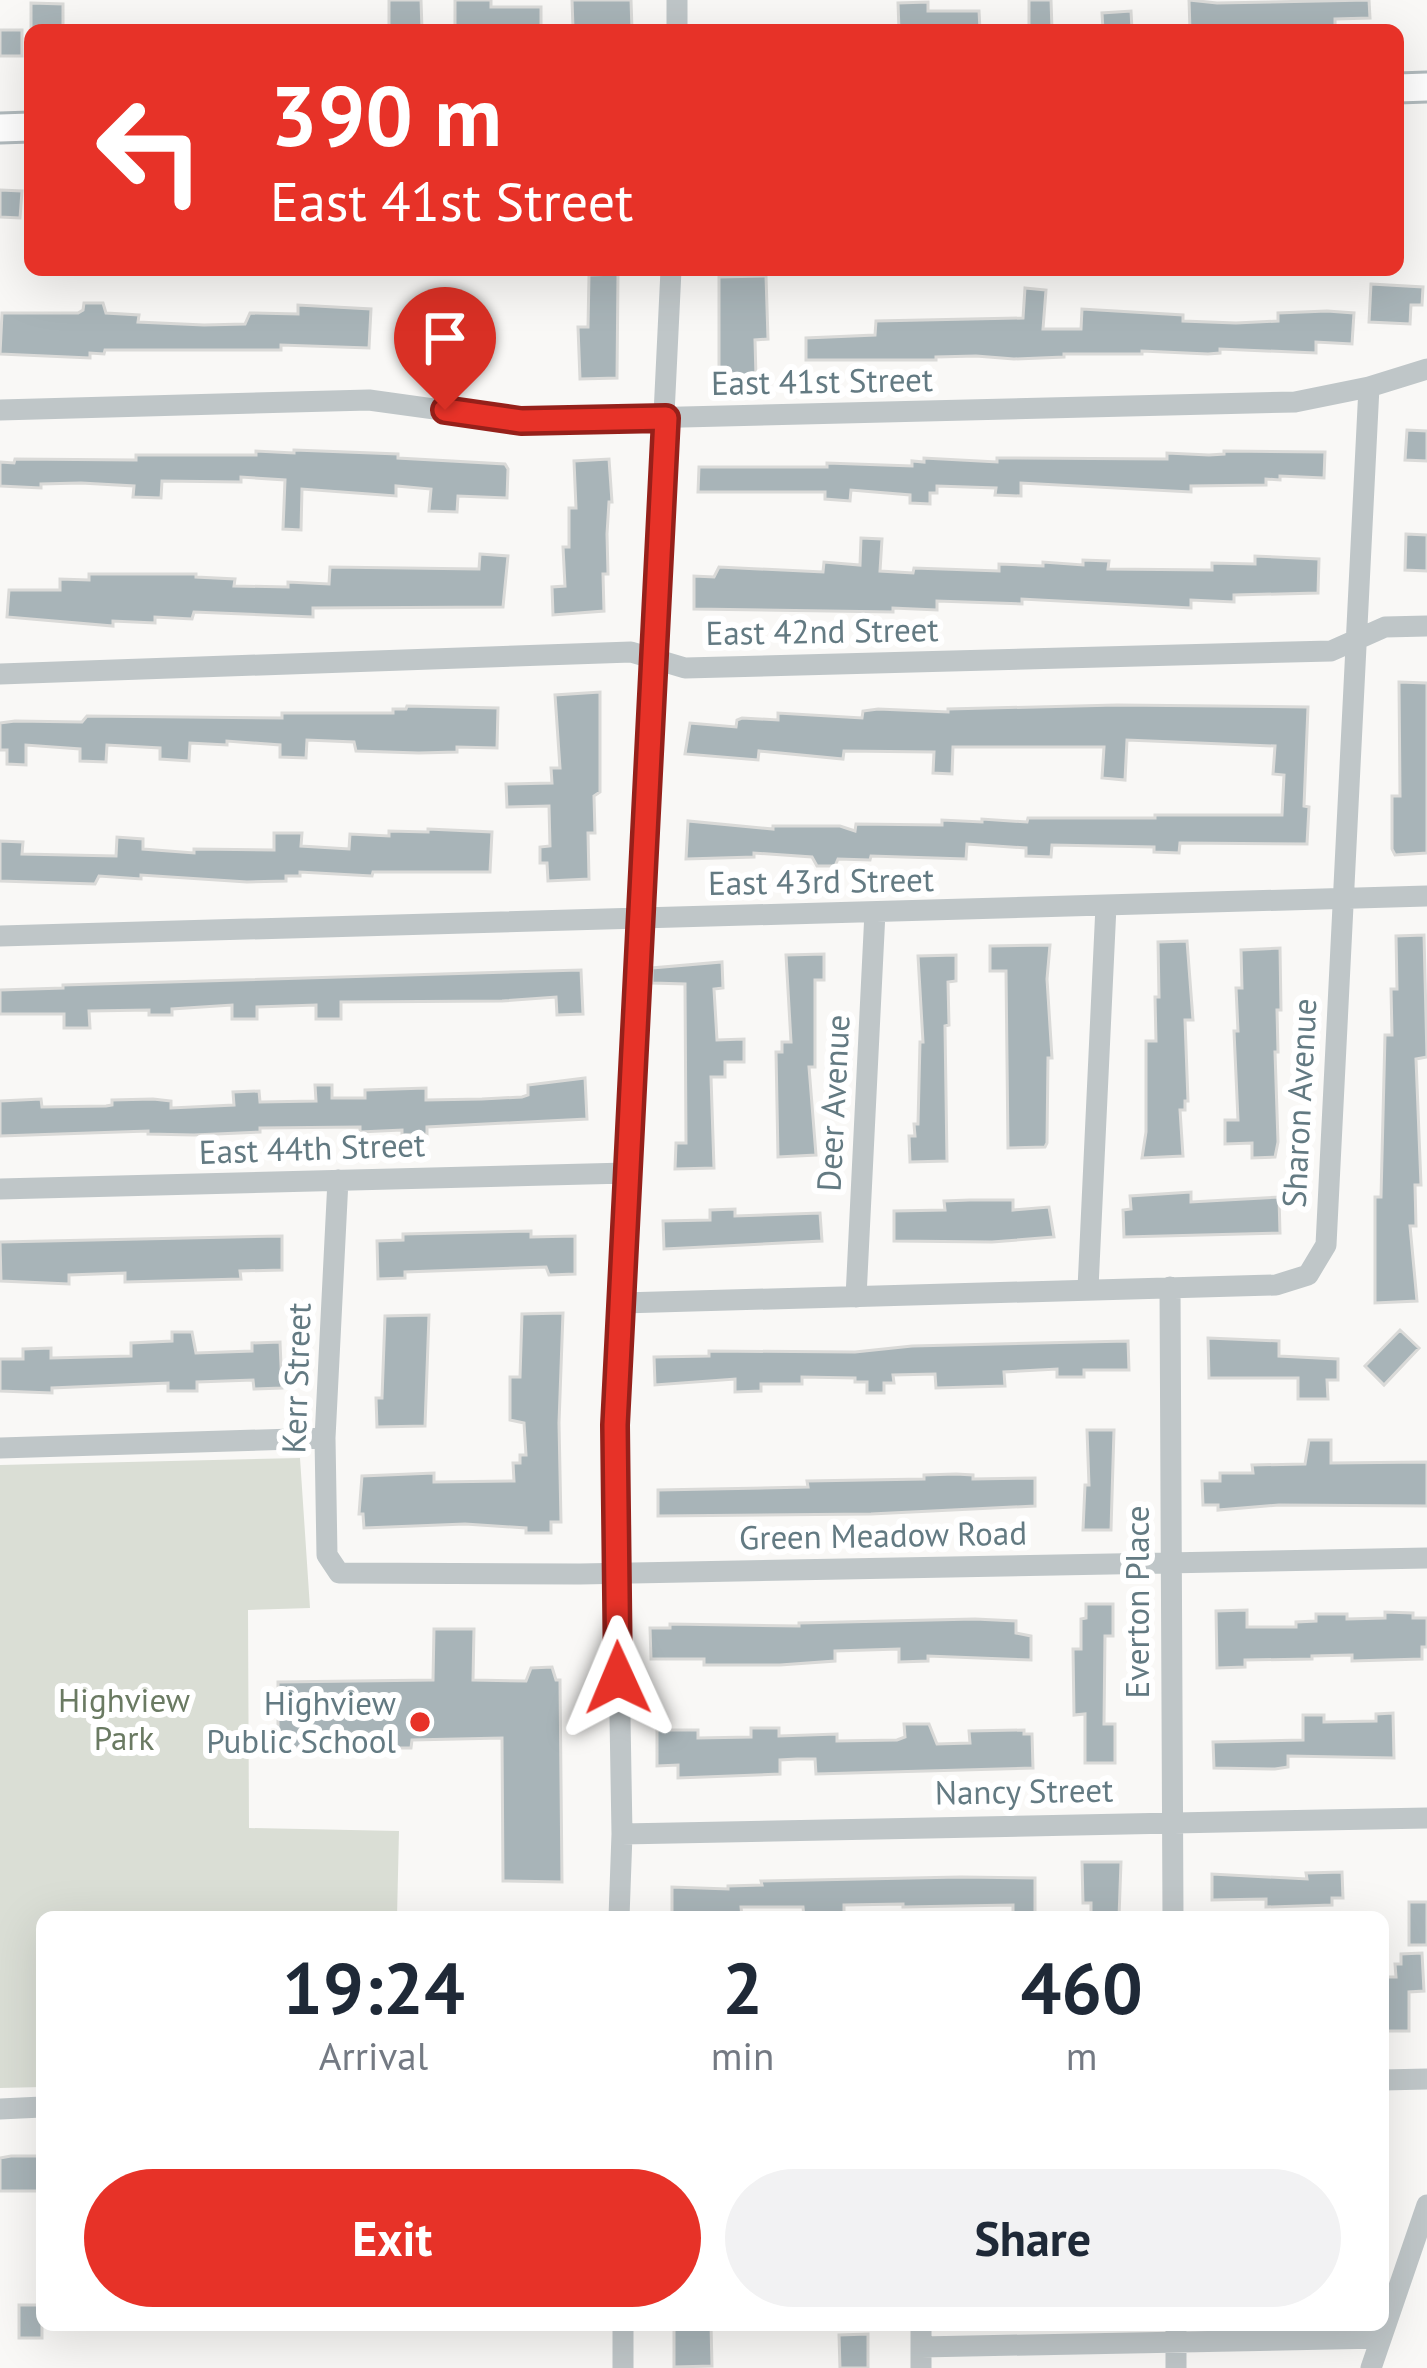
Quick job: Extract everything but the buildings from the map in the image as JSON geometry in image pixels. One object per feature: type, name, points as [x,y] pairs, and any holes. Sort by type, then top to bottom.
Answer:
[{"type":"street","points":[[619,1911],[615,1425],[671,276]]},
{"type":"street","name":"East 41st Street","points":[[0,410],[368,400],[521,421],[1295,402],[1369,387],[1427,368]]},
{"type":"street","name":"Sharon Avenue","points":[[622,1304],[1276,1285],[1308,1275],[1326,1244],[1369,387]]},
{"type":"street","name":"East 42nd Street","points":[[0,674],[632,652],[685,668],[1331,651],[1385,627],[1427,626]]},
{"type":"street","name":"East 43rd Street","points":[[0,936],[1427,896]]},
{"type":"street","points":[[1088,1288],[1106,906]]},
{"type":"street","name":"Deer Avenue","points":[[856,1297],[875,912]]},
{"type":"street","name":"East 44th Street","points":[[0,1189],[627,1173]]},
{"type":"street","name":"Kerr Street","points":[[338,1180],[325,1438],[327,1555],[340,1573]]},
{"type":"street","name":"Everton Place","points":[[1170,1287],[1173,1911]]},
{"type":"street","points":[[0,1448],[325,1438]]},
{"type":"street","name":"Green Meadow Road","points":[[340,1573],[1427,1558]]},
{"type":"street","name":"Nancy Street","points":[[622,1834],[1427,1818]]},
{"type":"street","points":[[1389,2080],[1427,2079]]},
{"type":"street","points":[[0,2108],[36,2107]]},
{"type":"street","points":[[1389,2315],[1427,2205]]},
{"type":"street","points":[[623,2331],[623,2368]]},
{"type":"street","points":[[1371,2368],[1383,2331]]},
{"type":"street","points":[[921,2347],[1176,2333],[1381,2338]]},
{"type":"street","points":[[1176,2333],[1176,2368]]},
{"type":"green space","name":"Highview Park","points":[[300,1458],[310,1608],[248,1610],[249,1828],[399,1831],[397,1911],[36,1911],[36,2087],[0,2088],[0,1465]]},
{"type":"place","name":"Highview Public School","points":[[420,1722]]},
{"type":"route","points":[[445,410],[521,421],[666,418],[615,1425],[618,1678]]}]
